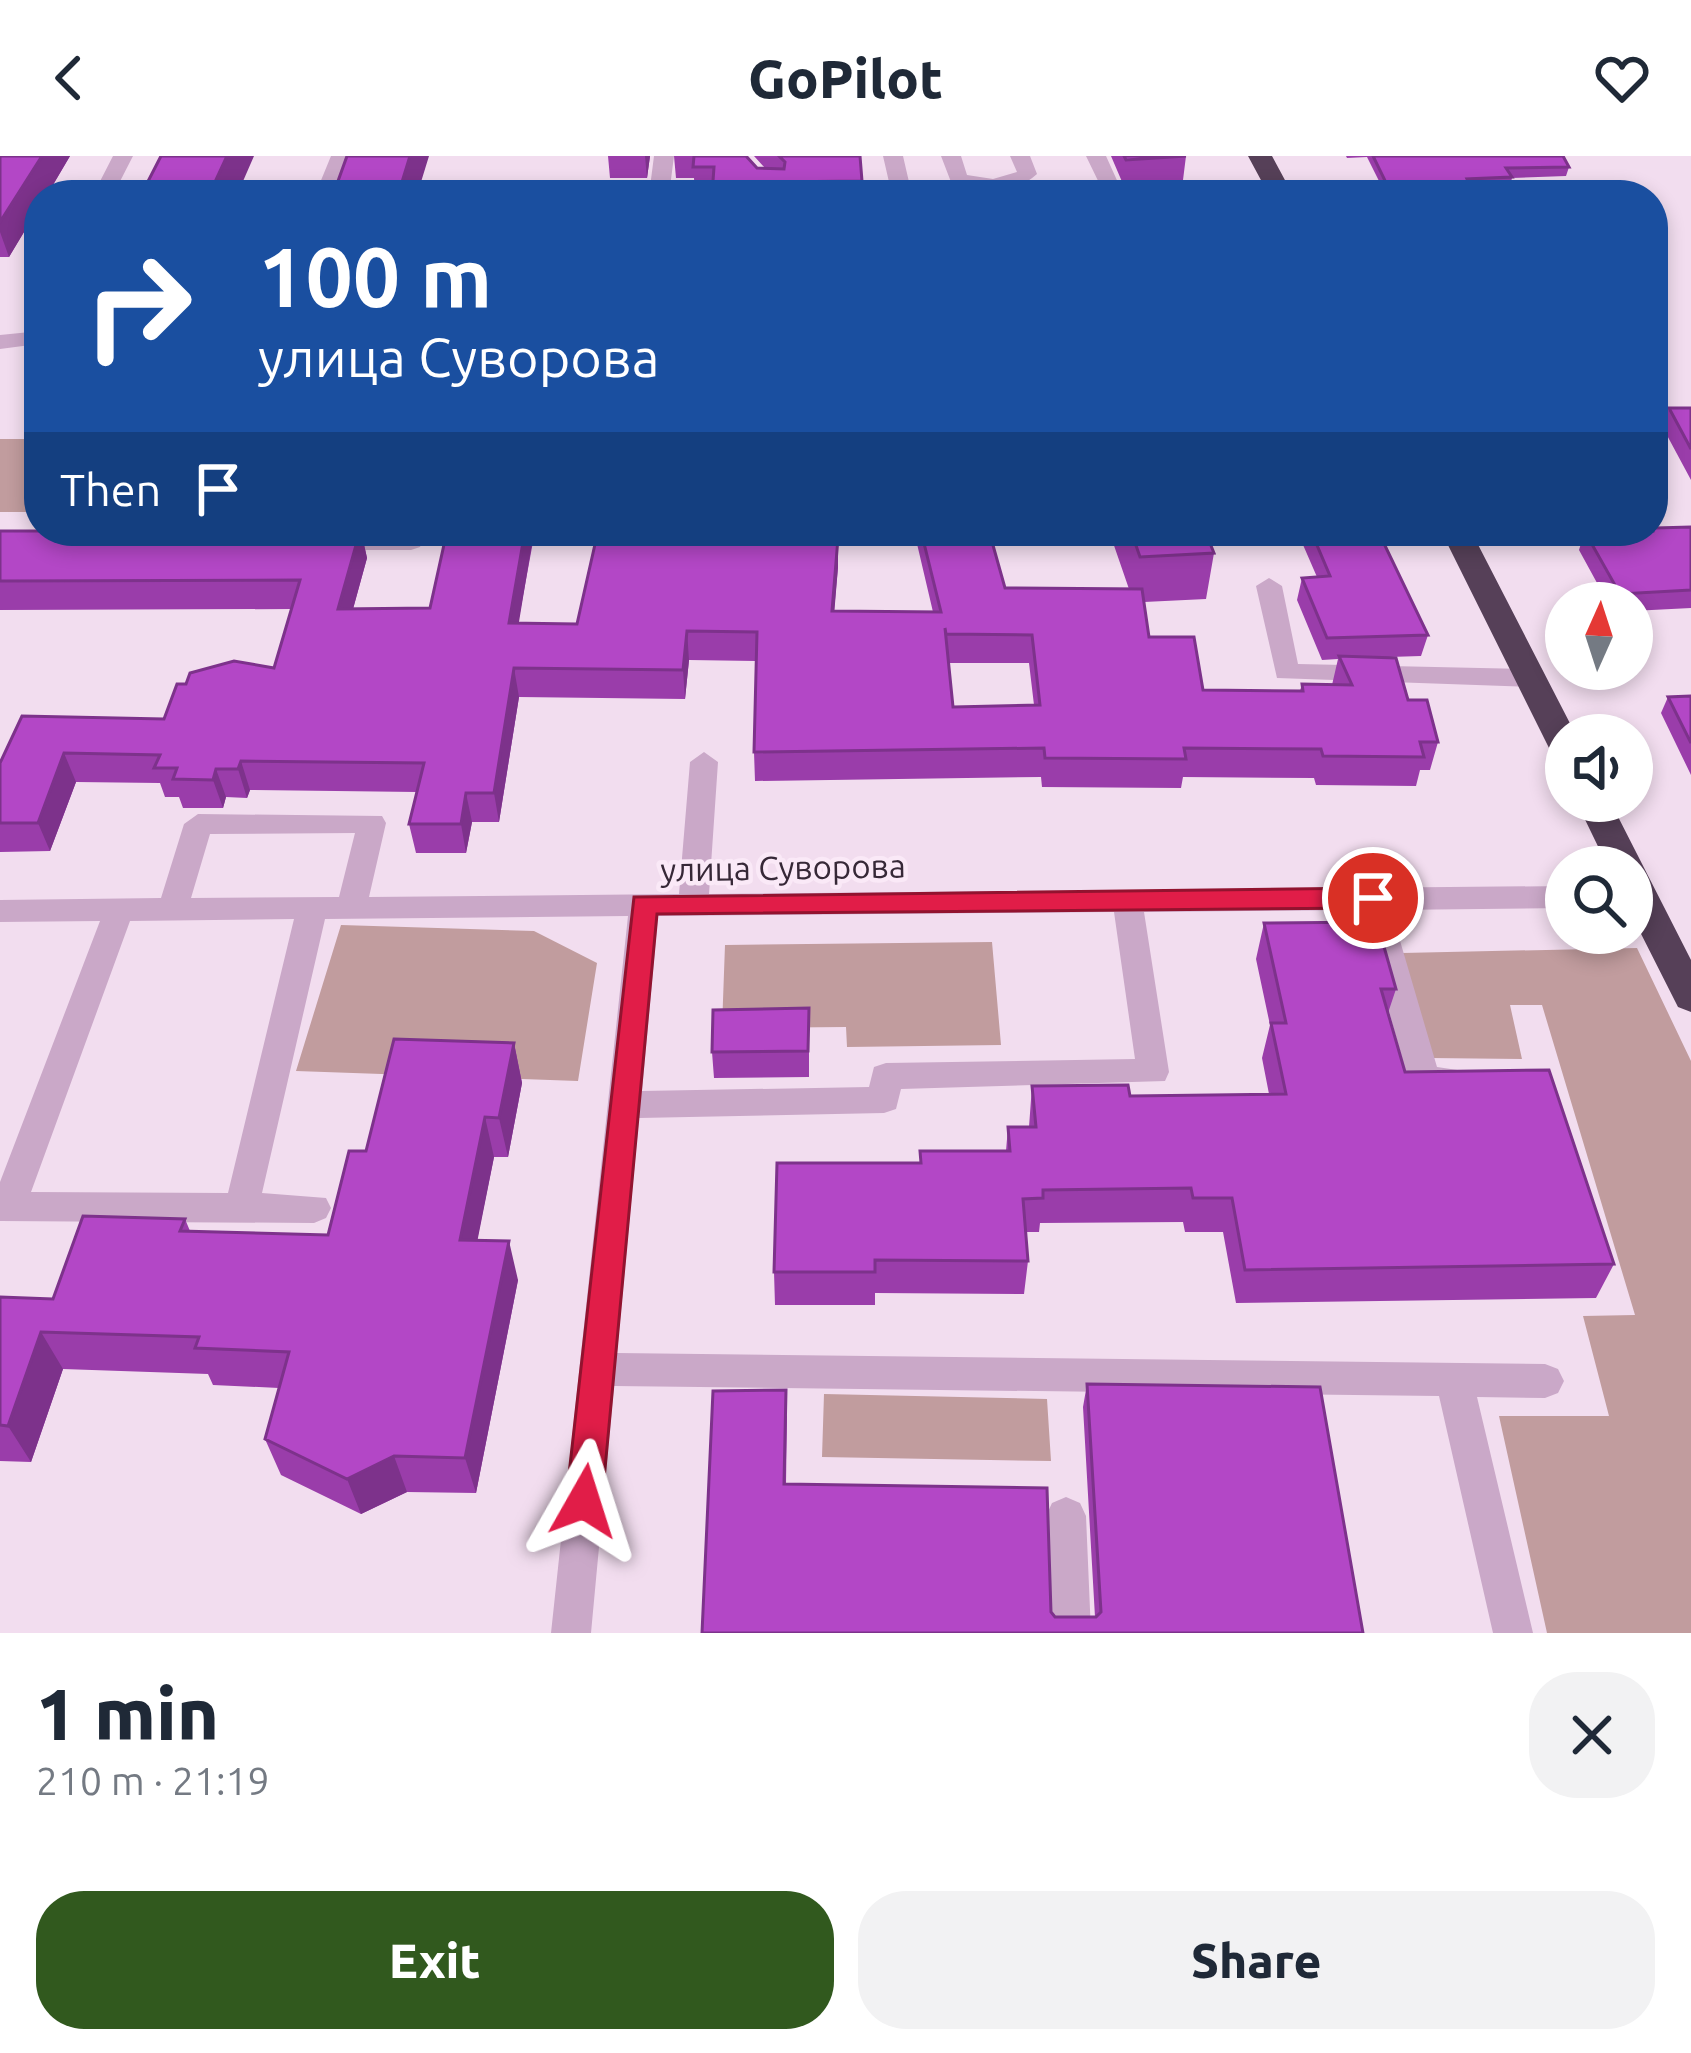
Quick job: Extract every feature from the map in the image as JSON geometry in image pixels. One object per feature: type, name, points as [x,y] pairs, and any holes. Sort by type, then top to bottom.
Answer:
[{"type":"highway","points":[[1464,546],[1549,714]]},
{"type":"highway","points":[[1653,925],[1691,998]]},
{"type":"street","points":[[1269,586],[1286,672],[1531,678]]},
{"type":"street","points":[[693,904],[704,763]]},
{"type":"street","points":[[173,909],[198,824],[372,823],[352,907]]},
{"type":"street","name":"улица Суворова","points":[[0,911],[1545,897]]},
{"type":"street","points":[[1373,898],[1424,1080],[1481,1080]]},
{"type":"street","points":[[624,1105],[884,1100],[886,1076],[1153,1072],[1127,900]]},
{"type":"street","points":[[571,1633],[644,904]]},
{"type":"street","points":[[242,1206],[312,908]]},
{"type":"street","points":[[119,910],[4,1206],[314,1208]]},
{"type":"street","points":[[597,1369],[1545,1381]]},
{"type":"street","points":[[1454,1380],[1513,1633]]},
{"type":"street","points":[[1066,1516],[1071,1633]]},
{"type":"shaded area","points":[[0,439],[24,439],[24,512],[0,512]]},
{"type":"shaded area","points":[[341,925],[534,931],[597,963],[578,1081],[296,1071]]},
{"type":"shaded area","points":[[992,942],[1001,1045],[847,1047],[846,1027],[722,1028],[725,945]]},
{"type":"shaded area","points":[[1545,950],[1545,954],[1640,954],[1691,1061],[1691,1633],[1547,1633],[1499,1416],[1609,1416],[1583,1316],[1635,1315],[1542,1005],[1510,1005],[1522,1059],[1430,1058],[1402,953]]},
{"type":"shaded area","points":[[824,1394],[1047,1399],[1051,1461],[822,1457]]},
{"type":"building","points":[[0,156],[42,156],[24,180],[0,222]]},
{"type":"building","points":[[161,156],[227,156],[216,180],[149,180]]},
{"type":"building","points":[[347,156],[410,156],[403,180],[338,180]]},
{"type":"building","points":[[694,156],[746,156],[757,168],[784,169],[779,156],[860,156],[862,180],[713,180],[714,167],[693,167]]},
{"type":"building","points":[[1124,156],[1186,156],[1126,160]]},
{"type":"building","points":[[1373,156],[1563,156],[1569,167],[1506,168],[1512,177],[1385,180]]},
{"type":"building","points":[[1669,408],[1691,408],[1691,449]]},
{"type":"building","points":[[1691,527],[1691,590],[1653,592],[1653,582],[1613,582],[1593,546],[1668,546],[1668,528]]},
{"type":"building","points":[[0,531],[24,531],[24,546],[356,546],[338,609],[430,608],[444,546],[522,546],[509,623],[577,624],[595,546],[837,546],[832,611],[941,612],[925,546],[993,546],[1005,588],[1142,589],[1149,637],[1194,637],[1203,690],[1303,691],[1302,684],[1352,685],[1339,656],[1396,658],[1408,700],[1427,700],[1438,742],[1420,742],[1424,757],[1323,756],[1321,749],[1184,748],[1186,759],[1045,758],[1044,748],[754,752],[757,632],[687,631],[683,670],[514,668],[494,793],[466,793],[461,824],[409,824],[424,763],[241,761],[238,769],[216,769],[213,780],[173,779],[177,768],[154,768],[160,755],[64,753],[38,823],[0,823],[0,763],[22,716],[164,719],[177,684],[186,684],[190,673],[234,661],[274,668],[300,580],[0,581]],"holes":[[[945,628],[946,634],[1032,635],[1040,705],[953,707]]]},
{"type":"building","points":[[1136,546],[1211,546],[1214,553],[1140,557]]},
{"type":"building","points":[[1317,546],[1385,546],[1428,635],[1327,638],[1302,578],[1330,576]]},
{"type":"building","points":[[1691,696],[1691,743],[1668,697]]},
{"type":"building","points":[[1377,922],[1396,989],[1381,989],[1405,1072],[1549,1070],[1614,1264],[1245,1270],[1232,1198],[1193,1198],[1191,1188],[1043,1190],[1043,1198],[1023,1199],[1028,1261],[875,1260],[875,1272],[774,1272],[777,1163],[921,1163],[920,1151],[1010,1151],[1008,1127],[1036,1127],[1032,1086],[1128,1085],[1130,1096],[1286,1094],[1271,1023],[1286,1023],[1264,923]]},
{"type":"building","points":[[809,1008],[808,1051],[712,1052],[713,1010]]},
{"type":"building","points":[[394,1039],[514,1043],[499,1118],[485,1117],[460,1240],[509,1241],[465,1458],[394,1456],[347,1479],[265,1439],[289,1352],[195,1348],[199,1337],[41,1332],[8,1426],[0,1425],[0,1297],[53,1299],[83,1216],[185,1219],[180,1231],[328,1235],[349,1151],[366,1151]]},
{"type":"building","points":[[1087,1384],[1320,1387],[1363,1633],[702,1633],[713,1391],[786,1390],[784,1484],[1047,1488],[1051,1612],[1055,1617],[1096,1617],[1101,1612]]},
{"type":"route","points":[[584,1501],[644,904],[1373,898]]}]
